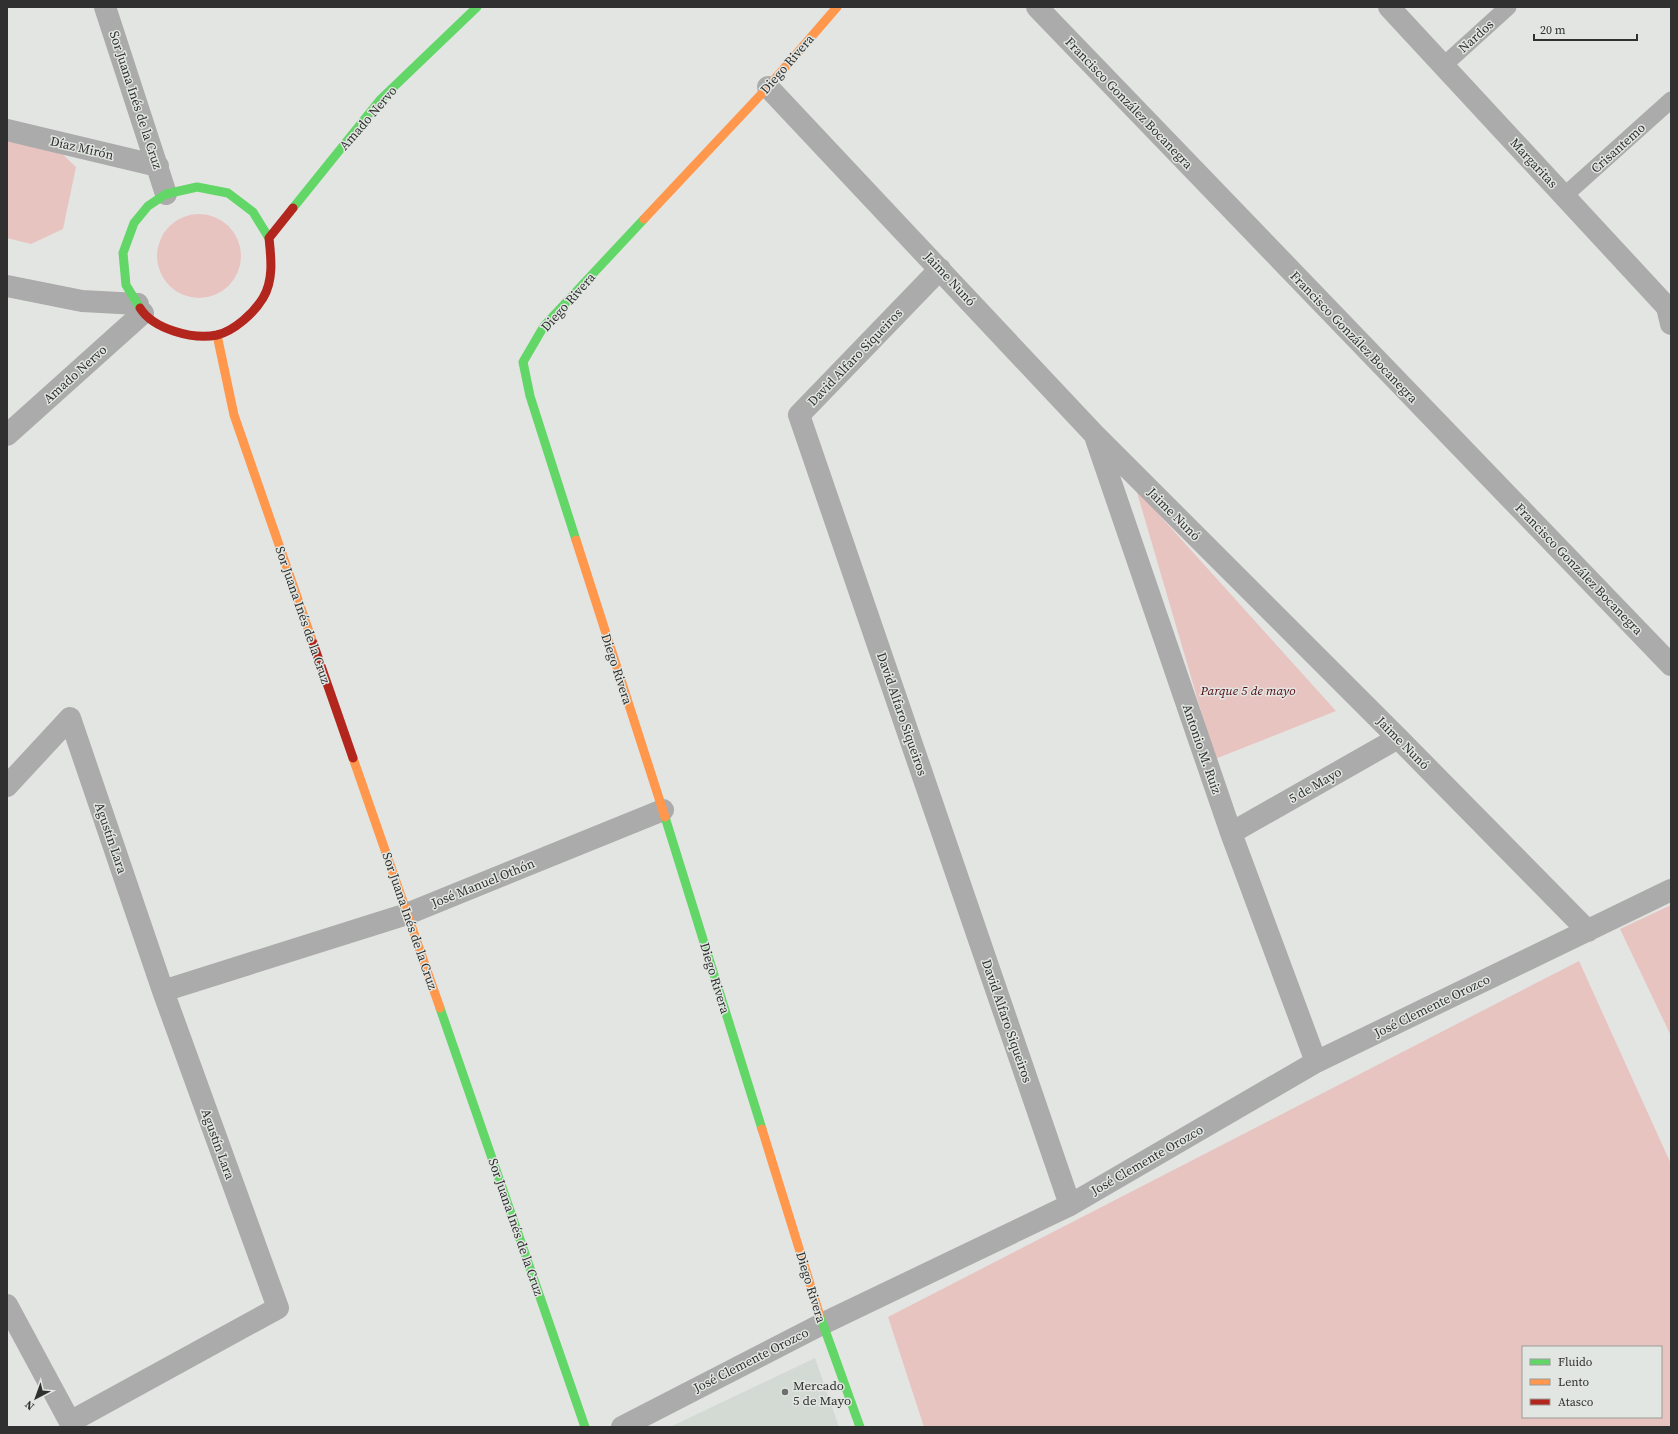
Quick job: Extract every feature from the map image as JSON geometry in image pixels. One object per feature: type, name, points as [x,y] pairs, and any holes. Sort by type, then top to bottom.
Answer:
[{"type":"main road","name":"Amado Nervo","points":[[269,238],[380,100],[477,7]]},
{"type":"main road","name":"Diego Rivera","points":[[837,7],[768,87],[544,326],[523,362],[530,396],[663,810],[822,1324],[860,1427]]},
{"type":"main road","points":[[197,187],[228,193],[253,212],[269,238],[272,268],[264,297],[244,321],[217,334],[191,336],[166,329],[141,309],[126,285],[123,253],[134,223],[148,206],[166,194],[197,187]]},
{"type":"main road","name":"Sor Juana Inés de la Cruz","points":[[217,334],[234,415],[585,1427]]},
{"type":"street","name":"Sor Juana Inés de la Cruz","points":[[105,7],[166,194]]},
{"type":"street","name":"Francisco González Bocanegra","points":[[1037,7],[1671,665]]},
{"type":"street","name":"Margaritas","points":[[1389,7],[1670,311]]},
{"type":"street","name":"Jaime Nunó","points":[[768,87],[1094,434],[1398,738],[1588,931]]},
{"type":"street","name":"Díaz Mirón","points":[[7,130],[158,166]]},
{"type":"street","name":"David Alfaro Siqueiros","points":[[940,269],[799,415],[1070,1205]]},
{"type":"street","points":[[7,286],[82,301],[141,309]]},
{"type":"street","name":"Amado Nervo","points":[[7,435],[141,309]]},
{"type":"street","name":"Antonio M. Ruiz","points":[[1094,434],[1231,833],[1316,1062]]},
{"type":"street","name":"Agustín Lara","points":[[7,786],[70,718],[163,991],[278,1308],[70,1422],[7,1305]]},
{"type":"street","name":"5 de Mayo","points":[[1231,833],[1398,738]]},
{"type":"street","name":"José Manuel Othón","points":[[163,991],[407,914],[663,810]]},
{"type":"street","name":"José Clemente Orozco","points":[[622,1427],[822,1324],[1070,1205],[1316,1062],[1671,890]]},
{"type":"lane","name":"Nardos","points":[[1443,66],[1508,7]]},
{"type":"lane","name":"Crisantemo","points":[[1564,196],[1671,100]]},
{"type":"shaded area","name":"Mercado 5 de Mayo","points":[[815,1358],[839,1427],[670,1427]]},
{"type":"green space","points":[[7,137],[57,149],[76,167],[63,229],[31,244],[7,238]]},
{"type":"green space","points":[[191,214],[207,214],[223,221],[234,232],[241,248],[241,264],[238,272],[229,286],[223,291],[207,298],[191,298],[175,291],[164,280],[157,264],[157,248],[164,232],[175,221]]},
{"type":"green space","name":"Parque 5 de mayo","points":[[1136,489],[1336,711],[1215,759]]},
{"type":"green space","points":[[1671,905],[1671,1036],[1620,929]]},
{"type":"green space","points":[[1579,961],[1671,1164],[1671,1427],[924,1427],[888,1317]]},
{"type":"traffic: fast","points":[[293,208],[380,100],[477,7]]},
{"type":"traffic: fast","points":[[140,308],[126,285],[123,253],[134,223],[148,206],[166,194],[197,187],[228,193],[253,212],[269,238]]},
{"type":"traffic: fast","points":[[576,540],[530,396],[523,362],[544,326],[644,219]]},
{"type":"traffic: fast","points":[[665,817],[762,1129]]},
{"type":"traffic: fast","points":[[440,1008],[585,1427]]},
{"type":"traffic: fast","points":[[820,1316],[860,1427]]},
{"type":"traffic: slow","points":[[644,219],[768,87],[837,7]]},
{"type":"traffic: slow","points":[[217,335],[234,415],[313,643]]},
{"type":"traffic: slow","points":[[576,540],[665,817]]},
{"type":"traffic: slow","points":[[353,758],[440,1008]]},
{"type":"traffic: slow","points":[[762,1129],[820,1316]]},
{"type":"traffic: jam","points":[[140,308],[154,322],[174,331],[186,334],[207,336],[217,335],[230,330],[243,321],[263,298],[269,284],[271,268],[269,238],[293,208]]},
{"type":"traffic: jam","points":[[313,643],[353,758]]},
{"type":"place","name":"Mercado 5 de Mayo","points":[[785,1392]]}]
